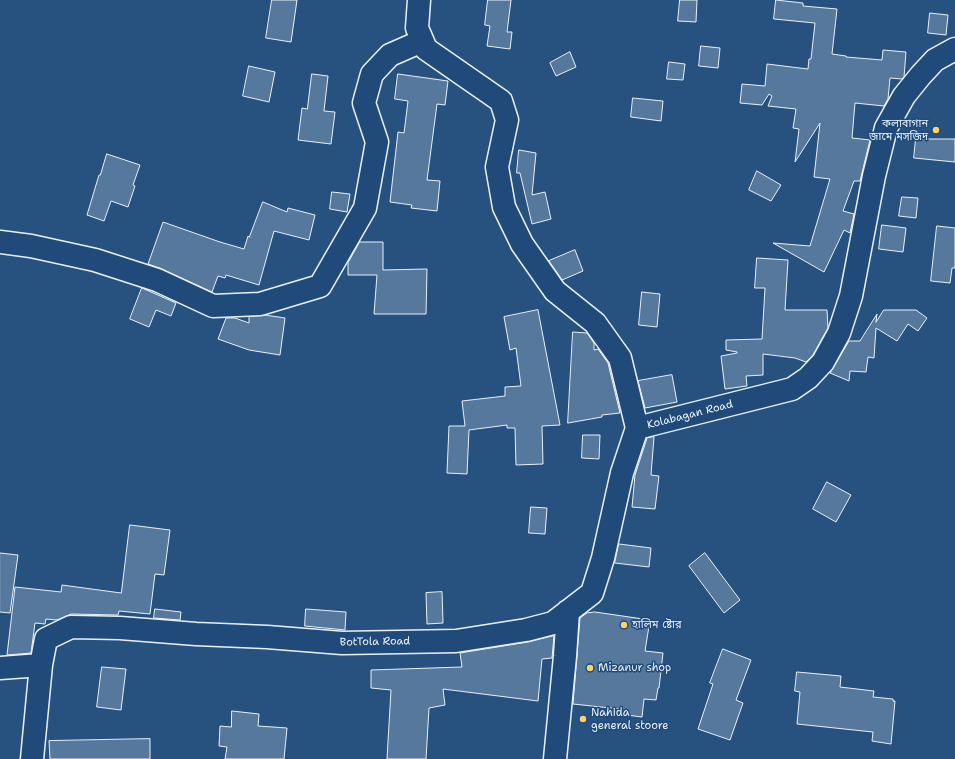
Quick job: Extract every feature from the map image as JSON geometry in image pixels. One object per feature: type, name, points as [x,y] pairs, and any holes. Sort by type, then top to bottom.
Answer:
[{"type":"street","name":"Kolabagan Road","points":[[419,0],[417,28],[426,49],[501,101],[506,120],[497,167],[504,207],[522,244],[555,290],[595,323],[620,358],[637,428],[792,388],[808,378],[823,362],[839,333],[851,296],[874,176],[886,128],[904,96],[921,75],[935,60],[955,49]]},
{"type":"street","points":[[0,242],[31,246],[95,260],[157,280],[213,306],[260,304],[320,286],[365,208],[377,142],[364,103],[372,74],[390,54],[422,41]]},
{"type":"street","name":"BotTola Road","points":[[41,665],[46,640],[71,627],[120,628],[196,634],[267,637],[342,644],[456,641],[526,630],[552,623],[592,593],[603,558],[622,473],[637,428]]},
{"type":"street","points":[[555,759],[568,611]]},
{"type":"street","points":[[0,668],[41,665],[32,759]]},
{"type":"building","points":[[272,0],[297,0],[291,42],[266,38]]},
{"type":"building","points":[[488,0],[511,0],[507,32],[512,32],[510,49],[487,46],[490,26],[485,25]]},
{"type":"building","points":[[680,0],[697,0],[696,22],[678,21]]},
{"type":"building","points":[[776,0],[803,3],[803,6],[837,9],[832,54],[846,57],[882,60],[883,50],[906,52],[904,77],[902,79],[890,78],[888,99],[884,106],[855,103],[852,138],[870,140],[860,181],[854,181],[843,211],[854,214],[850,233],[844,230],[824,272],[773,243],[810,246],[830,179],[814,177],[820,123],[795,162],[799,129],[793,128],[796,109],[768,106],[772,96],[769,94],[762,105],[740,103],[742,84],[765,86],[767,64],[808,69],[809,59],[811,59],[815,23],[774,19]]},
{"type":"building","points":[[930,13],[948,15],[946,35],[928,33]]},
{"type":"building","points":[[701,46],[720,48],[718,68],[699,66]]},
{"type":"building","points":[[570,52],[576,67],[556,76],[550,63]]},
{"type":"building","points":[[669,62],[685,64],[683,80],[667,79]]},
{"type":"building","points":[[249,66],[275,72],[269,102],[243,96]]},
{"type":"building","points":[[312,74],[328,76],[324,111],[335,112],[331,144],[298,140],[302,108],[307,109]]},
{"type":"building","points":[[398,74],[448,81],[445,105],[437,104],[427,180],[440,181],[437,211],[411,208],[412,205],[390,202],[398,132],[404,133],[408,101],[395,99]]},
{"type":"building","points":[[633,98],[663,101],[661,121],[631,117]]},
{"type":"building","points":[[916,139],[955,139],[955,162],[914,158]]},
{"type":"building","points":[[519,150],[536,153],[532,195],[545,192],[551,219],[532,224],[520,173],[517,173]]},
{"type":"building","points":[[107,154],[140,165],[133,185],[135,186],[128,207],[111,201],[104,221],[87,215]]},
{"type":"building","points":[[757,171],[781,185],[771,201],[749,190]]},
{"type":"building","points":[[332,192],[350,194],[347,212],[330,209]]},
{"type":"building","points":[[902,197],[918,198],[916,218],[899,216]]},
{"type":"building","points":[[263,202],[287,212],[288,208],[315,215],[309,240],[274,231],[259,285],[226,275],[225,278],[218,276],[212,292],[148,264],[163,222],[244,249]]},
{"type":"building","points":[[882,225],[906,228],[903,252],[879,249]]},
{"type":"building","points":[[937,226],[955,228],[955,268],[952,268],[950,283],[931,281]]},
{"type":"building","points":[[360,242],[383,242],[383,270],[427,269],[426,314],[374,314],[377,275],[348,275],[348,263]]},
{"type":"building","points":[[575,250],[583,271],[562,280],[549,261]]},
{"type":"building","points":[[757,258],[788,260],[785,310],[827,310],[828,328],[813,355],[806,362],[795,358],[763,354],[763,375],[746,376],[747,386],[725,389],[721,356],[737,353],[726,350],[726,340],[762,339],[765,288],[755,288]]},
{"type":"building","points":[[142,288],[176,303],[171,316],[156,310],[149,327],[130,319]]},
{"type":"building","points":[[642,292],[660,294],[657,327],[639,325]]},
{"type":"building","points":[[538,310],[560,425],[542,426],[543,464],[516,465],[515,428],[507,428],[507,425],[469,430],[467,474],[447,473],[449,426],[465,426],[462,401],[505,396],[505,387],[521,386],[516,348],[510,350],[504,317]]},
{"type":"building","points":[[884,310],[916,310],[927,318],[918,331],[908,324],[897,341],[876,328],[874,358],[868,357],[866,372],[850,371],[849,381],[830,373],[849,341],[860,341],[877,314],[876,322]]},
{"type":"building","points":[[265,315],[285,318],[280,355],[249,350],[218,339],[226,318],[235,318],[249,323],[249,317]]},
{"type":"building","points":[[573,332],[587,333],[594,343],[594,350],[598,349],[608,363],[620,413],[602,415],[602,417],[568,423]]},
{"type":"building","points":[[672,375],[677,402],[645,408],[638,381]]},
{"type":"building","points":[[583,435],[600,435],[599,459],[582,458]]},
{"type":"building","points":[[654,437],[651,475],[659,476],[655,509],[632,507],[635,475],[647,438]]},
{"type":"building","points":[[827,482],[851,495],[836,522],[813,509]]},
{"type":"building","points":[[531,507],[547,508],[545,534],[529,533]]},
{"type":"building","points":[[130,525],[170,530],[164,575],[155,574],[150,614],[119,611],[118,615],[71,614],[57,620],[46,619],[45,624],[35,623],[31,653],[7,655],[15,587],[61,592],[62,585],[121,593]]},
{"type":"building","points":[[619,544],[651,548],[649,567],[615,563]]},
{"type":"building","points":[[0,553],[18,555],[10,613],[0,612]]},
{"type":"building","points":[[705,553],[740,600],[724,613],[689,566]]},
{"type":"building","points":[[442,592],[443,623],[427,624],[426,593]]},
{"type":"building","points":[[155,609],[181,612],[180,620],[154,618]]},
{"type":"building","points":[[306,609],[346,612],[345,630],[305,626]]},
{"type":"building","points":[[595,612],[650,620],[645,651],[663,653],[656,700],[644,699],[642,717],[619,714],[620,709],[573,704],[580,618],[587,613]]},
{"type":"building","points":[[554,636],[552,658],[542,659],[538,701],[443,689],[445,705],[429,708],[426,759],[387,759],[391,690],[371,688],[371,670],[462,667],[460,653],[528,642]]},
{"type":"building","points":[[723,649],[751,660],[736,700],[743,703],[730,740],[698,729],[713,684],[710,683]]},
{"type":"building","points":[[102,667],[126,669],[121,710],[97,707]]},
{"type":"building","points":[[797,672],[841,676],[840,687],[874,691],[873,697],[893,699],[893,701],[895,701],[891,744],[872,741],[873,732],[797,724],[800,692],[795,691]]},
{"type":"building","points":[[232,711],[259,714],[258,726],[287,728],[284,759],[225,759],[227,747],[219,746],[220,726],[231,727]]},
{"type":"building","points":[[150,739],[150,759],[50,759],[49,741]]},
{"type":"place","name":"কলাবাগান জামে মসজিদ","points":[[936,130]]},
{"type":"place","name":"হালিম ষ্টোর","points":[[624,625]]},
{"type":"place","name":"Mizanur shop","points":[[590,668]]},
{"type":"place","name":"Nahida general stoore","points":[[583,719]]}]
